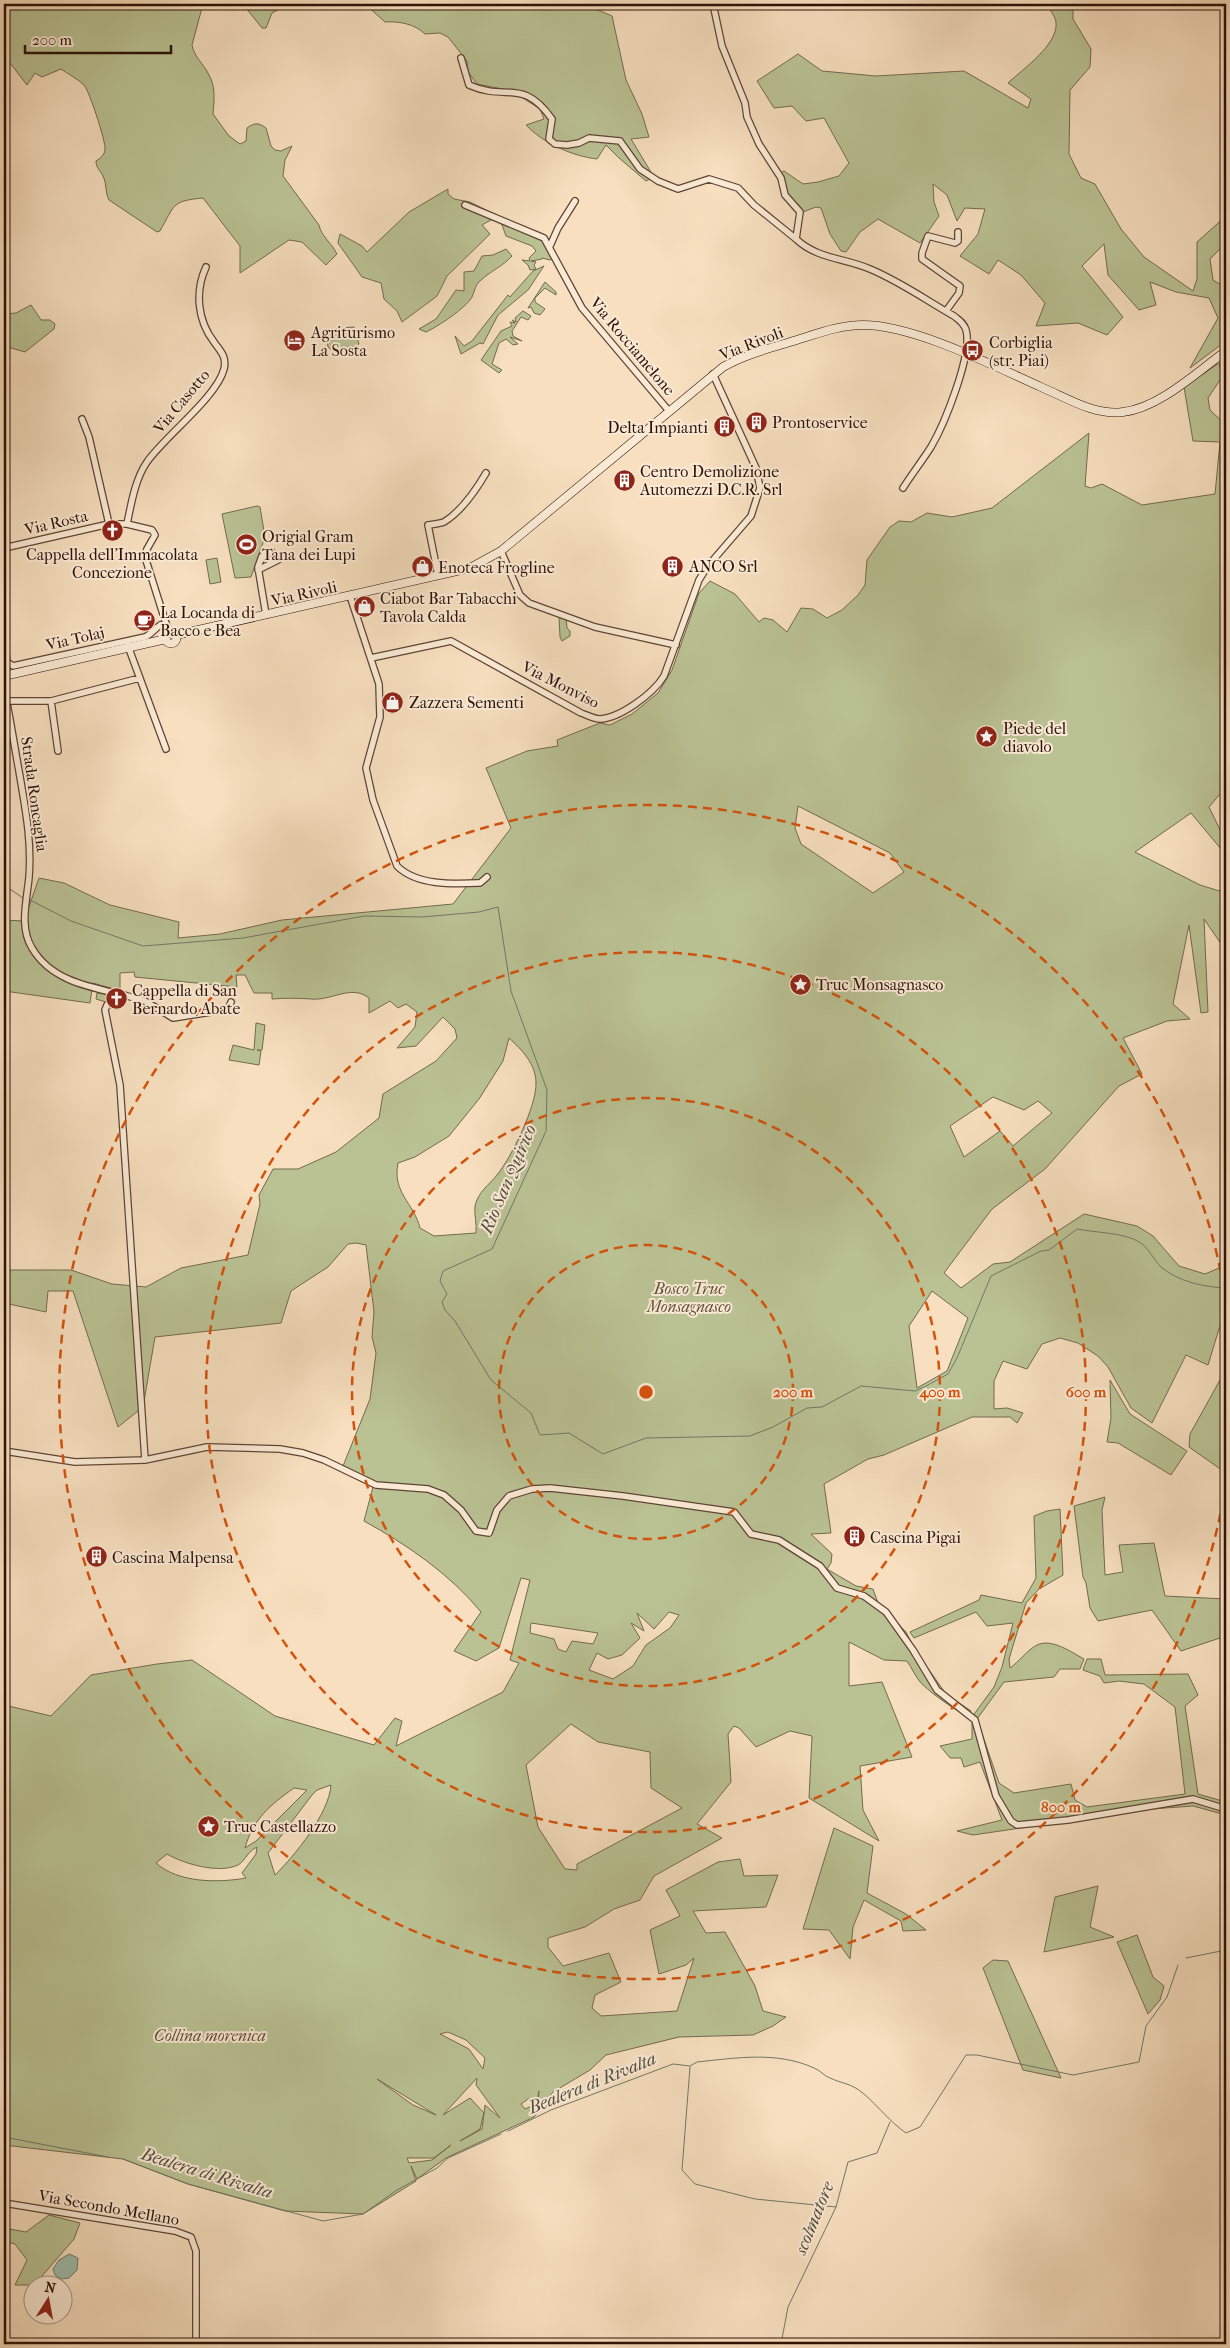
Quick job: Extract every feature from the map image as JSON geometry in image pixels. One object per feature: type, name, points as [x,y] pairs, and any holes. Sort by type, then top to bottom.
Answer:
[{"type":"street","points":[[713,4],[722,46],[745,102],[748,117],[759,144],[781,178],[785,194],[800,212],[796,239]]},
{"type":"street","points":[[461,58],[469,85],[485,92],[524,93],[542,105],[552,119],[549,139],[555,144],[567,146],[589,138],[620,141],[635,165],[658,181],[678,190],[709,179],[738,188],[754,205],[796,239],[818,253],[870,269],[946,311],[964,326],[967,335],[965,362],[940,428],[931,446],[903,488]]},
{"type":"street","points":[[550,246],[558,228],[575,201]]},
{"type":"street","name":"Via Rocciamelone","points":[[464,205],[544,238],[582,308],[669,411]]},
{"type":"street","points":[[946,311],[959,292],[960,286],[922,260],[921,256],[928,236],[955,243],[958,242],[958,232]]},
{"type":"street","name":"Via Casotto","points":[[127,524],[145,464],[207,395],[224,369],[224,355],[213,342],[199,306],[198,290],[206,267]]},
{"type":"street","name":"Via Rivoli","points":[[4,676],[470,568],[501,552],[713,374],[748,355],[839,328],[855,325],[873,325],[900,330],[966,354],[1095,410],[1122,412],[1145,407],[1226,351]]},
{"type":"street","name":"Via Monviso","points":[[371,658],[451,641],[581,713],[598,719],[617,716],[658,686],[676,645],[699,580],[707,567],[751,516],[760,488],[756,468],[713,374]]},
{"type":"street","points":[[82,419],[89,437],[109,524]]},
{"type":"street","points":[[438,575],[428,525],[446,520],[475,492],[486,473]]},
{"type":"street","name":"Via Rosta","points":[[4,548],[109,524],[146,527],[156,532],[145,557],[170,636]]},
{"type":"street","points":[[266,615],[258,563],[262,556],[272,552]]},
{"type":"street","points":[[501,552],[520,595],[529,603],[595,627],[676,645]]},
{"type":"street","points":[[258,570],[278,560]]},
{"type":"street","points":[[350,596],[379,684],[380,717],[366,768],[373,800],[397,866],[405,874],[444,884],[480,884],[486,877]]},
{"type":"street","name":"Via Tolaj","points":[[4,642],[7,662],[13,666],[145,637],[153,632],[158,625],[166,622]]},
{"type":"street","points":[[128,646],[166,749]]},
{"type":"street","points":[[6,701],[51,701],[140,678]]},
{"type":"street","name":"Strada Roncaglia","points":[[4,689],[30,837],[30,862],[24,921],[27,939],[41,960],[66,979],[145,1001],[168,1016],[178,1018],[224,1010],[229,1008],[231,1002]]},
{"type":"street","points":[[51,701],[58,751]]},
{"type":"street","points":[[124,995],[121,1002],[107,1005],[105,1010],[120,1085],[121,1127],[145,1460]]},
{"type":"street","points":[[4,1451],[75,1462],[145,1460],[207,1447],[280,1448],[303,1453],[376,1485],[428,1489],[444,1495],[461,1510],[476,1531],[489,1533],[498,1510],[509,1496],[532,1489],[550,1488],[586,1492],[734,1512],[751,1534],[779,1540],[820,1566],[837,1588],[864,1596],[886,1612],[913,1650],[937,1690],[975,1720],[996,1796],[1010,1821],[1017,1825],[1068,1820],[1193,1799],[1226,1809]]},
{"type":"street","name":"Via Secondo Mellano","points":[[4,2204],[175,2231],[191,2236],[196,2251],[196,2344]]},
{"type":"green space","points":[[4,4],[203,4],[192,45],[213,84],[213,114],[229,136],[240,144],[246,141],[247,128],[257,124],[266,128],[271,146],[275,150],[281,151],[292,146],[285,160],[283,176],[319,225],[337,254],[326,265],[302,242],[289,240],[240,273],[240,246],[203,198],[179,203],[172,210],[160,231],[157,232],[109,200],[104,179],[96,163],[104,153],[105,144],[90,96],[82,83],[61,69],[42,77],[35,73],[27,85],[10,63],[4,66]]},
{"type":"green space","points":[[224,4],[289,4],[272,13],[266,28],[262,28],[246,8],[231,10]]},
{"type":"green space","points":[[365,4],[486,4],[490,10],[499,4],[584,4],[612,16],[626,80],[642,114],[649,137],[631,139],[654,177],[646,181],[606,145],[597,159],[568,152],[549,143],[526,125],[544,119],[540,109],[512,91],[477,84],[468,72],[467,61],[448,37],[440,33],[425,34],[406,24],[385,22]]},
{"type":"green space","points":[[1049,4],[1073,4],[1073,19],[1091,49],[1090,67],[1070,90],[1069,154],[1081,178],[1095,184],[1121,229],[1144,257],[1193,291],[1197,279],[1197,242],[1226,216],[1226,243],[1210,259],[1213,280],[1226,288],[1226,341],[1190,368],[1218,318],[1209,298],[1176,292],[1150,282],[1156,305],[1139,310],[1108,275],[1104,244],[1082,266],[1123,317],[1107,335],[1078,323],[1036,326],[1045,303],[1021,275],[998,260],[989,274],[960,256],[978,234],[985,209],[965,208],[957,221],[947,195],[933,184],[934,202],[939,216],[920,243],[878,219],[860,232],[846,252],[841,251],[830,234],[821,208],[816,207],[803,212],[786,194],[780,173],[784,171],[803,184],[839,176],[849,163],[824,118],[806,121],[792,106],[774,108],[757,81],[798,54],[822,71],[876,76],[964,71],[1028,108],[1031,99],[1008,83],[1039,56],[1052,39],[1056,22]]},
{"type":"green space","points":[[448,189],[448,194],[454,199],[470,202],[498,216],[482,225],[490,234],[447,276],[437,296],[402,322],[397,311],[384,299],[381,283],[362,277],[338,243],[340,234],[362,246],[367,252],[409,212]]},
{"type":"green space","points":[[501,222],[543,239],[552,259],[542,258],[531,261],[536,262],[534,265],[536,269],[530,270],[528,265],[522,260],[530,261],[529,258],[536,251],[532,246],[506,236]]},
{"type":"green space","points":[[506,249],[512,256],[479,282],[472,297],[458,312],[426,332],[419,329],[436,319],[456,290],[464,291],[464,272],[474,271],[482,256],[493,255]]},
{"type":"green space","points":[[544,266],[528,290],[498,315],[483,344],[480,343],[461,354],[455,336],[464,346],[472,341],[508,295],[510,297],[533,271]]},
{"type":"green space","points":[[545,282],[556,292],[556,295],[545,288],[535,298],[535,302],[545,309],[540,315],[534,313],[531,307],[528,308]]},
{"type":"green space","points":[[31,305],[41,320],[50,320],[55,324],[54,329],[25,352],[4,346],[4,314],[16,313]]},
{"type":"green space","points":[[523,311],[531,316],[528,320],[521,317],[512,331],[513,336],[522,341],[510,337],[518,344],[513,345],[506,339],[499,343],[492,364],[502,370],[499,373],[481,360],[501,331],[512,326],[510,322],[515,323],[512,320],[516,322],[515,318]]},
{"type":"green space","points":[[354,327],[359,344],[332,350],[328,347],[326,333],[339,328]]},
{"type":"green space","name":"Bosco Truc Monsagnasco","points":[[1219,363],[1222,377],[1208,398],[1210,410],[1226,425],[1226,787],[1209,807],[1226,842],[1226,855],[1191,813],[1135,852],[1200,885],[1226,893],[1226,951],[1204,919],[1208,1012],[1201,1013],[1189,925],[1173,1004],[1190,1019],[1167,1021],[1123,1038],[1142,1074],[1119,1086],[1045,1169],[992,1209],[944,1273],[961,1288],[993,1264],[1010,1262],[1084,1214],[1137,1226],[1153,1236],[1179,1266],[1205,1274],[1226,1265],[1226,1315],[1219,1329],[1208,1365],[1186,1355],[1152,1423],[1131,1408],[1108,1367],[1098,1356],[1078,1343],[1060,1338],[1042,1344],[1027,1369],[1003,1361],[994,1381],[994,1409],[1007,1408],[1023,1413],[1017,1423],[1010,1417],[972,1417],[884,1455],[868,1459],[824,1484],[831,1533],[811,1534],[832,1554],[831,1563],[827,1569],[856,1586],[873,1589],[878,1603],[906,1632],[915,1650],[946,1694],[971,1711],[968,1717],[944,1702],[922,1684],[907,1661],[884,1660],[849,1642],[849,1686],[882,1682],[912,1757],[860,1766],[863,1810],[879,1841],[809,1798],[812,1736],[790,1731],[756,1747],[739,1728],[734,1726],[728,1734],[731,1782],[697,1824],[722,1838],[654,1876],[640,1900],[614,1909],[585,1927],[548,1938],[548,1947],[563,1966],[609,1953],[621,1982],[595,1995],[592,2008],[601,2016],[677,2011],[694,1958],[686,1965],[659,1974],[650,1930],[680,1916],[666,1890],[718,1862],[740,1859],[744,1876],[778,1875],[766,1907],[693,1911],[706,1933],[725,1932],[755,1986],[763,2011],[786,2017],[773,2026],[753,2035],[679,2037],[606,2055],[590,2070],[553,2092],[534,2117],[446,2158],[417,2179],[411,2166],[416,2181],[363,2214],[285,2211],[188,2184],[123,2159],[4,2145],[4,1705],[51,1716],[91,1675],[192,1660],[275,1716],[374,1745],[395,1718],[402,1721],[396,1746],[503,1692],[519,1663],[510,1660],[530,1580],[521,1578],[499,1648],[476,1661],[454,1651],[481,1612],[456,1585],[427,1561],[364,1521],[373,1487],[341,1471],[370,1399],[376,1353],[372,1337],[374,1312],[366,1245],[348,1244],[328,1267],[291,1291],[281,1323],[155,1337],[143,1407],[118,1427],[73,1291],[48,1291],[46,1312],[4,1303],[4,1270],[71,1270],[112,1284],[146,1287],[181,1268],[248,1255],[260,1204],[259,1195],[273,1169],[298,1169],[336,1152],[379,1118],[383,1094],[436,1061],[457,1038],[455,1029],[443,1017],[416,1046],[397,1048],[415,1027],[417,1012],[406,1004],[398,1008],[390,1001],[369,1013],[369,998],[362,994],[348,993],[319,999],[272,999],[272,993],[254,993],[245,975],[236,975],[237,987],[135,977],[134,972],[120,973],[120,991],[93,983],[90,1003],[4,991],[4,920],[24,921],[39,878],[64,883],[110,905],[179,922],[178,938],[220,934],[282,920],[453,904],[511,828],[486,768],[527,751],[558,746],[557,740],[600,723],[610,725],[632,714],[658,693],[672,670],[699,593],[710,581],[735,594],[759,622],[764,618],[773,620],[787,632],[801,608],[813,609],[827,618],[842,610],[858,595],[865,585],[867,560],[890,527],[899,521],[911,522],[927,513],[952,517],[992,508],[1089,433],[1085,486],[1091,488],[1102,484],[1142,505],[1215,494],[1220,442],[1193,441],[1184,387]],"holes":[[[798,806],[890,853],[904,872],[873,893],[801,844],[795,828]],[[509,1038],[519,1047],[534,1070],[535,1093],[528,1117],[503,1167],[476,1201],[476,1233],[434,1236],[420,1228],[404,1197],[398,1182],[398,1163],[415,1157],[449,1136],[479,1099],[503,1061]],[[993,1097],[1024,1110],[1038,1101],[1052,1113],[1013,1146],[1000,1131],[964,1157],[950,1126]],[[932,1291],[968,1318],[947,1371],[917,1388],[909,1326]],[[669,1612],[679,1615],[670,1628],[646,1645],[633,1666],[613,1679],[589,1670],[597,1653],[608,1659],[622,1655],[640,1638],[631,1623],[644,1631],[637,1613],[654,1629]],[[531,1623],[598,1633],[593,1644],[572,1641],[566,1652],[558,1649],[554,1639],[530,1633]],[[571,1724],[598,1742],[650,1752],[651,1788],[682,1808],[577,1864],[577,1870],[565,1869],[538,1827],[526,1765]],[[331,1785],[329,1796],[318,1821],[292,1857],[275,1875],[268,1853],[317,1790]],[[294,1788],[307,1790],[256,1841],[245,1848],[248,1838],[258,1821],[277,1800]],[[257,1847],[256,1854],[242,1873],[246,1878],[235,1880],[211,1881],[187,1878],[165,1870],[156,1863],[167,1854],[202,1867],[230,1868],[238,1865]],[[448,2032],[466,2040],[485,2058],[483,2069],[469,2049],[440,2034]],[[477,2078],[476,2085],[500,2118],[485,2105],[484,2113],[470,2098],[443,2115]],[[377,2079],[436,2115],[413,2105]],[[539,2091],[538,2103],[525,2109],[521,2104],[528,2099],[537,2101]],[[484,2113],[482,2129],[460,2141],[480,2129]],[[451,2145],[432,2160],[409,2163],[407,2158],[434,2158]]]},
{"type":"green space","name":"Origial Gram Tana dei Lupi","points":[[257,506],[260,507],[265,537],[251,577],[235,578],[222,514]]},
{"type":"green space","points":[[217,558],[221,582],[210,584],[206,560]]},
{"type":"green space","points":[[559,616],[566,618],[567,628],[570,631],[570,636],[562,641],[560,637]]},
{"type":"green space","points":[[97,993],[110,995],[109,1003],[96,999]]},
{"type":"green space","points":[[256,1023],[265,1025],[262,1050],[257,1050],[261,1051],[259,1065],[229,1060],[233,1045],[254,1050]]},
{"type":"green space","points":[[1225,1371],[1226,1473],[1189,1447],[1190,1434]]},
{"type":"green space","points":[[1110,1380],[1130,1414],[1187,1451],[1171,1475],[1118,1443],[1107,1442],[1111,1418]]},
{"type":"green space","points":[[1105,1497],[1102,1510],[1105,1575],[1123,1572],[1119,1545],[1154,1543],[1165,1596],[1226,1599],[1226,1636],[1181,1651],[1152,1610],[1098,1621],[1090,1608],[1086,1583],[1083,1577],[1074,1506]]},
{"type":"green space","points":[[1060,1509],[1063,1575],[1039,1589],[1026,1603],[1009,1659],[1010,1668],[1033,1647],[1043,1643],[1061,1647],[1084,1659],[1080,1669],[1060,1669],[1054,1677],[1004,1682],[977,1719],[999,1783],[1014,1793],[1071,1784],[1075,1800],[1087,1807],[1185,1794],[1175,1707],[1144,1684],[1119,1681],[1104,1683],[1100,1676],[1083,1670],[1087,1659],[1101,1659],[1105,1675],[1188,1674],[1198,1695],[1185,1706],[1198,1794],[1226,1802],[1226,1815],[1193,1806],[1151,1809],[973,1835],[957,1831],[1002,1820],[980,1762],[964,1767],[961,1758],[950,1758],[940,1746],[972,1739],[972,1717],[994,1687],[1002,1667],[1013,1623],[987,1626],[976,1612],[914,1638],[910,1632],[979,1600],[981,1595],[1022,1603],[1036,1578],[1034,1516]]},
{"type":"green space","points":[[834,1828],[873,1846],[867,1893],[906,1914],[926,1930],[903,1931],[901,1921],[864,1900],[853,1927],[850,1959],[829,1930],[803,1929]]},
{"type":"green space","points":[[1098,1886],[1090,1927],[1114,1937],[1044,1952],[1055,1897]]},
{"type":"green space","points":[[1137,1935],[1153,1977],[1164,1986],[1160,2000],[1148,2014],[1117,1942]]},
{"type":"green space","points":[[993,1960],[1008,1961],[1061,2078],[1023,2070],[983,1968]]},
{"type":"green space","points":[[49,2215],[80,2223],[74,2239],[42,2276],[22,2276],[22,2285],[15,2285],[27,2260],[15,2244],[4,2241],[4,2228],[26,2232]]},
{"type":"shaded area","points":[[69,2254],[78,2258],[77,2270],[71,2276],[56,2276],[53,2269],[59,2260]]},
{"type":"waterway","name":"Rio San Quirico","points":[[4,885],[23,898]]},
{"type":"waterway","name":"Rio San Quirico","points":[[30,900],[71,921],[143,946],[243,938],[364,916],[422,917],[479,912],[498,907],[511,991],[547,1090],[546,1131],[492,1249],[443,1271],[440,1281],[447,1294],[442,1302],[445,1310],[455,1321],[491,1380],[531,1413],[540,1435],[569,1433],[603,1454],[646,1438],[750,1436],[773,1427],[807,1408],[822,1407],[861,1386],[915,1391],[948,1374],[957,1358],[991,1276],[1041,1251],[1049,1250],[1077,1229],[1134,1239],[1144,1245],[1161,1267],[1168,1272],[1184,1280],[1201,1285],[1226,1288]]},
{"type":"waterway","name":"Bealera di Rivalta","points":[[1186,1958],[1226,1950]]},
{"type":"waterway","name":"Bealera di Rivalta","points":[[508,2131],[551,2110],[673,2064],[690,2066],[697,2062],[756,2057],[786,2059],[800,2063],[855,2088],[906,2133],[920,2127],[966,2055],[977,2055],[1073,2075],[1139,2062],[1146,2026],[1167,1997],[1178,1965]]},
{"type":"waterway","points":[[690,2067],[682,2170],[695,2184],[755,2199],[836,2207]]},
{"type":"waterway","name":"scolmatore","points":[[781,2344],[788,2307],[836,2207],[848,2162],[877,2153],[890,2122]]},
{"type":"waterway","name":"Bealera di Rivalta","points":[[123,2159],[188,2184],[323,2221],[363,2214],[397,2190],[437,2168],[448,2158],[501,2134]]},
{"type":"waterway","name":"Bealera di Rivalta","points":[[4,2137],[108,2157]]},
{"type":"place","name":"Agriturismo La Sosta","points":[[295,341]]},
{"type":"place","name":"Corbiglia (str. Piai)","points":[[973,351]]},
{"type":"place","name":"Prontoservice","points":[[756,422]]},
{"type":"place","name":"Delta Impianti","points":[[724,427]]},
{"type":"place","name":"Centro Demolizione Automezzi D.C.R. Srl","points":[[624,480]]},
{"type":"place","name":"Cappella dell'Immacolata Concezione","points":[[112,530]]},
{"type":"place","name":"Origial Gram Tana dei Lupi","points":[[246,545]]},
{"type":"place","name":"ANCO Srl","points":[[673,566]]},
{"type":"place","name":"Enoteca Frogline","points":[[422,567]]},
{"type":"place","name":"Ciabot Bar Tabacchi Tavola Calda","points":[[364,607]]},
{"type":"place","name":"La Locanda di Bacco e Bea","points":[[144,621]]},
{"type":"place","name":"Zazzera Sementi","points":[[393,702]]},
{"type":"place","name":"Piede del diavolo","points":[[987,737]]},
{"type":"place","name":"Truc Monsagnasco","points":[[800,984]]},
{"type":"place","name":"Cappella di San Bernardo Abate","points":[[116,999]]},
{"type":"place","name":"Cascina Pigai","points":[[854,1537]]},
{"type":"place","name":"Cascina Malpensa","points":[[96,1557]]},
{"type":"place","name":"Truc Castellazzo","points":[[208,1826]]},
{"type":"park label","name":"Collina morenica","points":[[210,2035]]}]
